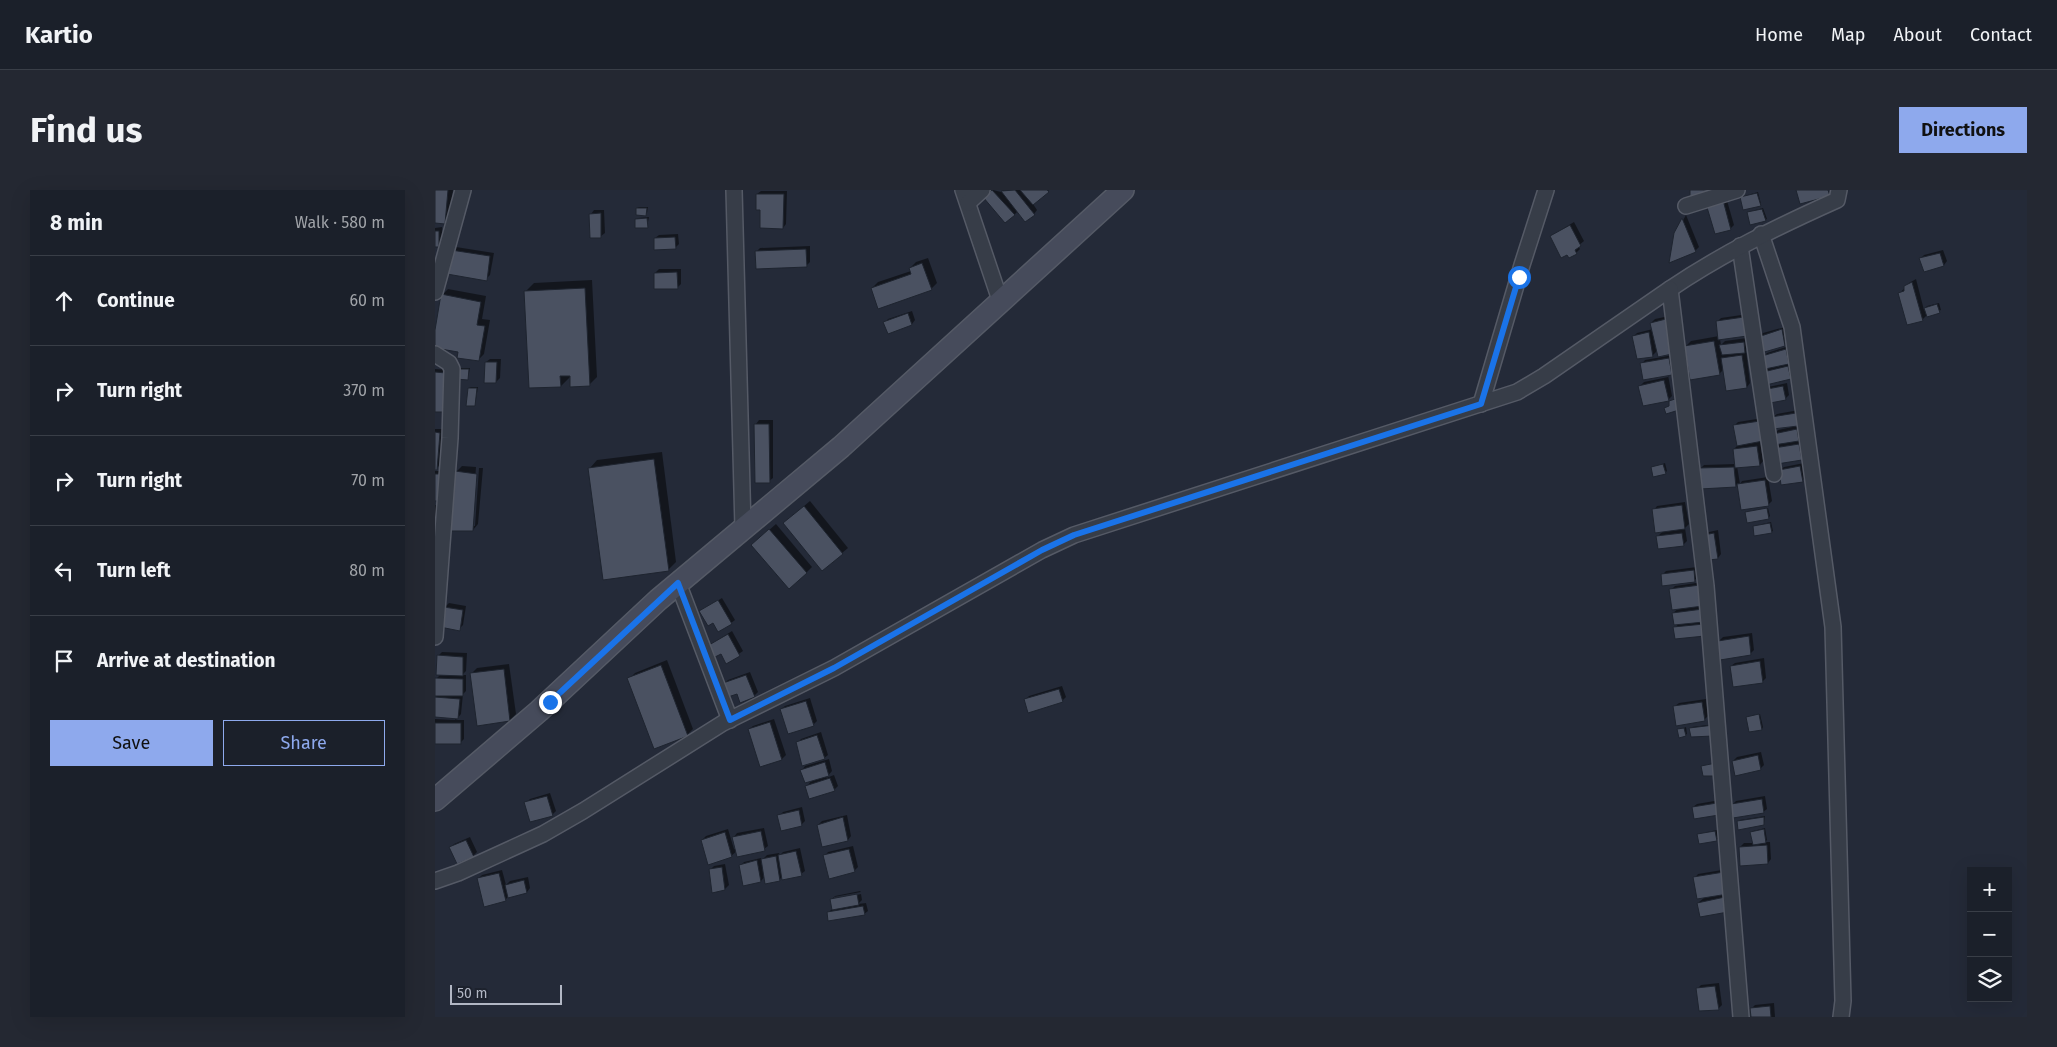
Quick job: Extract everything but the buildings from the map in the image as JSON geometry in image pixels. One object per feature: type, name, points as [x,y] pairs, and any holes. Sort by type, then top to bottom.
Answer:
[{"type":"street","points":[[435,292],[463,190]]},
{"type":"street","points":[[734,190],[743,528]]},
{"type":"street","points":[[982,190],[966,196],[1001,303]]},
{"type":"street","points":[[1481,404],[1522,265],[1547,190]]},
{"type":"street","points":[[1685,206],[1737,190]]},
{"type":"street","points":[[435,881],[459,873],[543,834],[730,720],[834,668],[1042,550],[1074,535],[1481,404],[1531,384],[1670,288],[1761,234],[1837,200],[1839,190]]},
{"type":"street","points":[[435,800],[539,711],[678,583],[841,447],[1001,303],[1120,192]]},
{"type":"street","points":[[1761,234],[1792,327],[1833,627],[1843,1001],[1841,1017]]},
{"type":"street","points":[[1740,246],[1773,474]]},
{"type":"street","points":[[1670,288],[1707,586],[1741,1017]]},
{"type":"street","points":[[435,354],[449,362],[452,369],[449,448],[435,637]]},
{"type":"street","points":[[678,583],[730,720]]},
{"type":"route","points":[[550,702],[678,583],[730,720],[834,668],[1042,550],[1074,535],[1481,404],[1519,277]]}]
